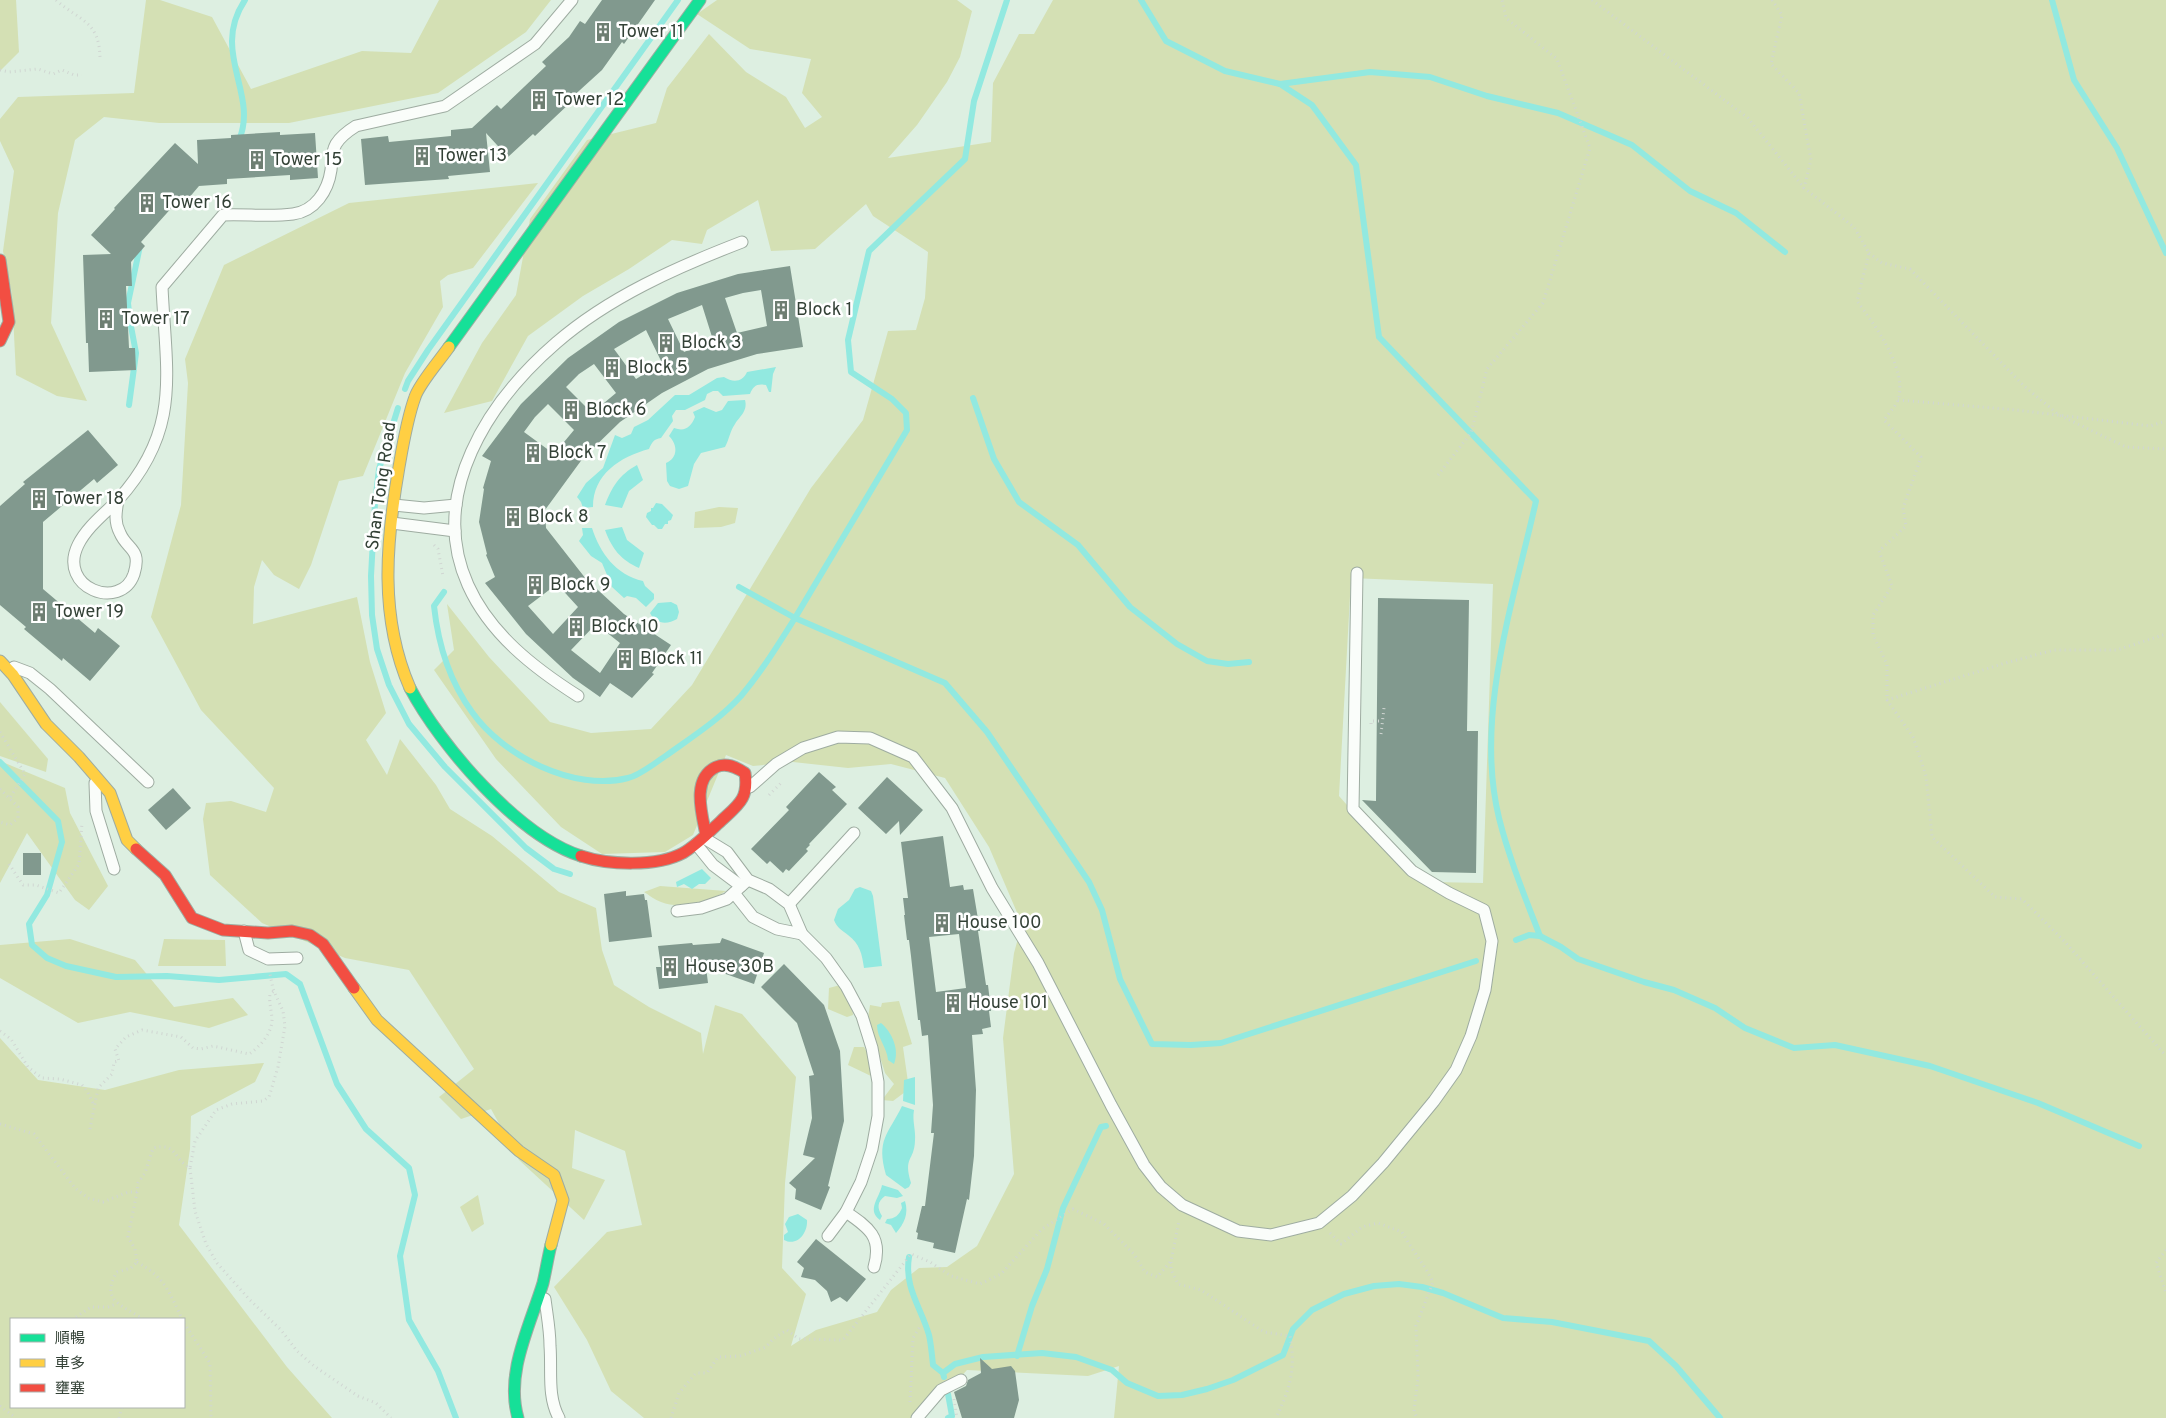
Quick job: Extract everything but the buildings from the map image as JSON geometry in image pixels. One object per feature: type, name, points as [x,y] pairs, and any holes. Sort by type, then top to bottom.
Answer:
[{"type":"street","name":"Shan Tong Road","points":[[700,0],[415,395],[402,442],[392,523],[388,594],[390,622],[395,647],[413,696],[425,716],[457,758],[518,818],[535,833],[552,844],[578,857],[597,862],[620,864],[674,858],[702,839],[743,801],[748,788]]},
{"type":"street","points":[[0,260],[9,322],[0,341]]},
{"type":"street","points":[[1,662],[46,724],[110,793],[127,840],[165,875],[192,918],[223,930],[292,931],[310,935],[323,944],[377,1020],[519,1151],[554,1175],[563,1200],[555,1226],[543,1281],[516,1368],[514,1404],[518,1418]]},
{"type":"street","points":[[702,839],[700,797],[703,780],[710,769],[722,764],[736,766],[745,774],[748,788]]},
{"type":"lane","points":[[118,500],[115,518],[120,535],[133,548],[136,562],[133,576],[124,587],[111,593],[97,592],[84,586],[76,575],[73,561],[77,547],[85,532],[134,482],[147,463],[157,442],[164,420],[167,396],[162,287],[223,215],[294,214],[309,208],[320,198],[328,185],[331,156],[336,144],[344,134],[356,126],[445,106],[534,44],[572,0]]},
{"type":"lane","points":[[578,696],[545,675],[515,649],[489,619],[468,585],[459,559],[455,531],[456,505],[463,471],[478,439],[500,403],[526,372],[557,343],[585,322],[645,285],[742,242]]},
{"type":"lane","points":[[394,505],[424,508],[456,505]]},
{"type":"lane","points":[[392,523],[455,531]]},
{"type":"lane","points":[[748,788],[776,764],[803,748],[838,737],[870,738],[912,757],[952,808],[992,888],[1038,963],[1144,1165],[1161,1187],[1182,1205],[1238,1231],[1272,1235],[1319,1223],[1352,1196],[1383,1163],[1434,1101],[1456,1070],[1471,1036],[1485,990],[1492,941],[1484,910],[1449,893],[1412,871],[1353,809],[1357,573]]},
{"type":"lane","points":[[1,662],[30,674],[50,689],[148,782]]},
{"type":"lane","points":[[94,774],[96,811],[114,869]]},
{"type":"lane","points":[[789,904],[854,833]]},
{"type":"lane","points":[[702,839],[713,865],[741,886],[769,889],[789,904],[802,934],[826,958],[846,986],[862,1016],[872,1048],[878,1082],[878,1116],[872,1150],[861,1182],[846,1212],[828,1236]]},
{"type":"lane","points":[[702,839],[727,852],[753,917],[777,929],[802,934]]},
{"type":"lane","points":[[677,911],[701,908],[727,898],[741,886]]},
{"type":"lane","points":[[244,931],[249,950],[268,958],[297,958]]},
{"type":"lane","points":[[846,1212],[865,1225],[875,1238],[877,1258],[874,1267]]},
{"type":"lane","points":[[543,1281],[550,1344],[550,1389],[552,1406],[559,1418]]},
{"type":"lane","points":[[913,1413],[941,1390],[961,1380]]},
{"type":"path","points":[[56,0],[67,11],[86,22],[92,29],[100,47],[100,60]]},
{"type":"path","points":[[1438,475],[1470,433],[1487,369],[1543,303],[1590,148],[1557,59],[1506,18],[1502,0]]},
{"type":"path","points":[[1592,0],[1748,118],[1804,188],[1854,227],[1869,253],[1882,263],[1910,270],[2024,386],[2059,415],[2126,447],[2166,449]]},
{"type":"path","points":[[1772,0],[1782,15],[1771,64],[1799,93],[1811,160],[1804,188]]},
{"type":"path","points":[[0,70],[10,72],[38,69],[52,74],[62,70],[74,75],[82,75]]},
{"type":"path","points":[[1869,253],[1857,300],[1884,339],[1898,378],[1898,400],[1884,420],[1921,457],[1903,508],[1906,526],[1879,551],[1892,586],[1873,615],[1873,635],[1887,664],[1887,700],[1914,737],[1926,776],[1932,837],[1995,897],[2022,898],[2064,941],[2166,1056]]},
{"type":"path","points":[[1898,400],[2059,415],[2150,426],[2166,421]]},
{"type":"path","points":[[430,540],[438,549],[443,576]]},
{"type":"path","points":[[1887,700],[2002,664],[2054,650],[2117,650],[2166,634]]},
{"type":"path","points":[[1381,734],[1384,708]]},
{"type":"path","points":[[1371,724],[1371,721],[1382,721]]},
{"type":"path","points":[[0,732],[25,774],[10,798]]},
{"type":"path","points":[[764,800],[785,779]]},
{"type":"path","points":[[0,789],[18,807],[18,818],[10,825],[0,822]]},
{"type":"path","points":[[9,864],[23,885],[36,885],[59,893],[79,864],[83,821]]},
{"type":"path","points":[[90,1129],[98,1088],[112,1074],[114,1062],[119,1061],[115,1049],[126,1037],[142,1030],[181,1037],[193,1048],[201,1049],[212,1046],[249,1054],[259,1048],[268,1032],[272,1020],[269,1004],[270,994],[274,990],[283,1011],[286,1026],[278,1067],[269,1097],[263,1101],[232,1104],[216,1110],[195,1141],[190,1168],[195,1211],[206,1244],[216,1263],[281,1330],[297,1352],[358,1396],[376,1403],[391,1418]]},
{"type":"path","points":[[0,1031],[11,1039],[28,1067],[42,1078],[60,1079],[82,1085],[94,1106]]},
{"type":"path","points":[[0,1124],[34,1134],[74,1188],[88,1198],[103,1202],[128,1192],[137,1192]]},
{"type":"path","points":[[137,1262],[135,1249],[128,1237],[138,1183],[145,1173],[153,1148],[163,1145],[173,1150],[183,1164],[190,1168]]},
{"type":"path","points":[[671,1418],[680,1393],[696,1373],[707,1373],[718,1358],[740,1356],[766,1347],[773,1339],[787,1330],[799,1339],[843,1340],[911,1254],[930,1262],[951,1276],[980,1284],[1001,1274],[1042,1230],[1072,1209],[1104,1224],[1134,1254],[1145,1272],[1157,1277],[1171,1261]]},
{"type":"path","points":[[1186,1222],[1179,1218],[1171,1261],[1171,1270],[1178,1284],[1201,1290],[1264,1332],[1290,1336],[1294,1357],[1291,1380],[1276,1418]]},
{"type":"path","points":[[1335,1238],[1342,1244],[1362,1227],[1378,1223],[1402,1232],[1415,1256],[1426,1268],[1433,1282],[1416,1326],[1418,1378],[1414,1411],[1417,1418]]},
{"type":"path","points":[[2166,1250],[2156,1264],[2166,1293]]},
{"type":"path","points":[[137,1262],[131,1268],[117,1272],[110,1282],[116,1304],[141,1318]]},
{"type":"path","points":[[137,1262],[149,1269],[166,1285],[182,1318]]},
{"type":"path","points":[[76,1317],[91,1307],[108,1307],[116,1304]]},
{"type":"path","points":[[185,1324],[210,1362],[211,1418]]},
{"type":"path","points":[[913,1413],[912,1344],[913,1338],[921,1324]]},
{"type":"path","points":[[0,1406],[16,1418]]},
{"type":"green space","points":[[0,0],[16,0],[19,52],[0,71]]},
{"type":"green space","points":[[146,0],[160,0],[212,17],[251,89],[362,51],[411,53],[439,0],[551,0],[526,32],[438,93],[289,123],[159,123],[104,117],[75,140],[58,213],[51,323],[87,401],[57,396],[16,375],[12,294],[3,251],[14,171],[0,141],[0,119],[18,97],[134,93]]},
{"type":"green space","points":[[717,0],[957,0],[972,11],[960,57],[947,82],[917,125],[888,158],[991,142],[993,83],[1019,34],[1034,34],[1053,0],[2166,0],[2166,1418],[1114,1418],[1119,1366],[1088,1376],[967,1370],[923,1418],[644,1418],[611,1391],[587,1340],[554,1287],[607,1232],[642,1225],[625,1151],[575,1130],[572,1168],[605,1180],[584,1220],[519,1160],[491,1109],[461,1119],[439,1097],[474,1069],[409,970],[345,958],[262,923],[210,875],[203,819],[206,803],[231,801],[266,812],[274,788],[201,710],[151,617],[181,505],[188,383],[185,359],[224,265],[349,203],[538,183],[473,268],[448,275],[440,281],[443,307],[405,373],[363,476],[339,481],[311,565],[299,589],[274,575],[262,560],[254,587],[253,624],[357,597],[370,662],[386,713],[366,740],[387,775],[400,739],[436,785],[450,809],[492,836],[559,892],[596,908],[602,950],[614,985],[649,1007],[701,1033],[703,1054],[715,1005],[742,1014],[796,1077],[785,1183],[782,1268],[806,1294],[791,1346],[816,1330],[877,1312],[891,1290],[919,1268],[947,1267],[977,1246],[1014,1174],[1003,1038],[1014,953],[1022,924],[989,847],[945,778],[891,764],[848,768],[793,762],[753,766],[726,755],[693,835],[665,852],[602,854],[561,827],[496,759],[434,670],[454,650],[447,604],[489,657],[550,722],[591,733],[651,729],[692,685],[811,488],[863,420],[888,331],[916,330],[925,298],[928,252],[873,216],[866,204],[815,249],[771,251],[758,200],[707,230],[702,244],[672,240],[629,269],[583,296],[528,336],[492,401],[444,413],[482,343],[516,295],[530,219],[587,140],[656,123],[667,88],[709,34],[746,72],[786,97],[805,128],[822,117],[802,93],[811,59],[750,49],[697,14]],"holes":[[[1351,578],[1493,584],[1483,883],[1432,882],[1362,822],[1339,796]]]},
{"type":"green space","points":[[719,507],[738,508],[735,523],[721,527],[694,528],[695,512]]},
{"type":"green space","points":[[0,702],[48,759],[46,772],[0,756]]},
{"type":"green space","points":[[0,761],[65,788],[70,813],[108,886],[89,910],[75,900],[27,833],[0,883]]},
{"type":"green space","points":[[660,886],[726,891],[694,904],[677,905],[659,901],[644,892]]},
{"type":"green space","points":[[70,939],[135,960],[174,1007],[233,998],[248,1015],[209,1028],[130,1012],[78,1023],[0,978],[0,945]]},
{"type":"green space","points":[[164,939],[225,940],[226,966],[158,966]]},
{"type":"green space","points":[[844,984],[851,992],[853,1015],[847,1017],[828,1009],[829,988]]},
{"type":"green space","points":[[899,1001],[912,1044],[903,1047],[909,1089],[893,1101],[882,1100],[894,1084],[885,1073],[868,1018],[870,1005],[881,1007],[882,1003]]},
{"type":"green space","points":[[0,1038],[38,1080],[105,1090],[179,1070],[264,1063],[255,1082],[191,1116],[190,1149],[179,1225],[287,1367],[332,1418],[0,1418]]},
{"type":"green space","points":[[854,1047],[864,1047],[872,1061],[871,1076],[848,1065]]},
{"type":"green space","points":[[478,1195],[484,1224],[472,1232],[460,1207]]},
{"type":"water","points":[[776,367],[773,374],[771,392],[763,384],[752,389],[750,394],[723,396],[718,391],[713,391],[707,394],[705,400],[685,410],[676,410],[672,416],[673,421],[661,438],[654,441],[649,449],[628,457],[610,469],[598,485],[594,495],[593,507],[583,508],[577,497],[586,483],[603,468],[615,435],[622,438],[631,434],[634,427],[648,420],[675,395],[689,395],[717,378],[724,377],[731,380],[740,380],[747,372]]},
{"type":"water","points":[[745,400],[744,410],[733,427],[725,447],[701,453],[694,464],[688,486],[679,489],[670,486],[667,481],[666,463],[675,455],[674,443],[669,436],[674,428],[687,428],[692,424],[695,417],[693,412],[704,407],[716,412],[722,410],[728,401]]},
{"type":"water","points":[[637,465],[643,480],[629,491],[622,508],[605,505],[617,482],[625,473]]},
{"type":"water","points":[[656,503],[662,504],[673,515],[668,524],[665,524],[662,529],[652,525],[646,517],[647,513],[651,511],[651,508]]},
{"type":"water","points":[[622,527],[627,540],[644,553],[639,568],[618,553],[605,530]]},
{"type":"water","points":[[582,528],[592,528],[595,537],[610,562],[625,574],[643,581],[645,586],[654,594],[654,599],[646,607],[636,598],[627,596],[624,598],[612,587],[602,563],[591,556],[579,541],[583,535]]},
{"type":"water","points":[[671,602],[677,605],[679,612],[677,619],[665,623],[652,617],[650,613],[658,603]]},
{"type":"water","points":[[702,869],[711,878],[705,884],[699,884],[692,889],[684,884],[677,887],[676,882]]},
{"type":"water","points":[[860,887],[871,891],[873,896],[882,966],[864,968],[858,946],[852,938],[838,927],[834,920],[838,909],[849,900],[855,889]]},
{"type":"water","points":[[881,1023],[889,1031],[894,1042],[896,1059],[894,1064],[888,1060],[877,1030],[877,1025]]},
{"type":"water","points":[[915,1077],[915,1105],[903,1101],[904,1080]]},
{"type":"water","points":[[902,1106],[914,1110],[915,1137],[913,1153],[908,1163],[911,1183],[905,1189],[886,1175],[882,1153],[885,1138]]},
{"type":"water","points":[[882,1185],[898,1190],[903,1196],[897,1198],[885,1196],[882,1198],[879,1205],[882,1216],[880,1220],[874,1212],[874,1208]]},
{"type":"water","points":[[905,1201],[905,1218],[896,1233],[891,1225],[885,1223],[887,1219],[898,1215],[902,1208],[901,1203]]},
{"type":"water","points":[[798,1214],[807,1220],[804,1234],[793,1242],[784,1240],[784,1235],[788,1232],[785,1224],[789,1217]]},
{"type":"waterway","points":[[239,140],[244,123],[243,106],[233,55],[232,37],[236,19],[245,0]]},
{"type":"waterway","points":[[405,389],[428,350],[678,0]]},
{"type":"waterway","points":[[1007,0],[974,101],[965,159],[869,251],[848,340],[851,372],[892,399],[906,413],[907,430],[795,618],[945,683],[987,732],[1089,882],[1102,910],[1120,979],[1152,1044],[1191,1045],[1221,1043],[1476,961]]},
{"type":"waterway","points":[[1141,0],[1166,41],[1225,71],[1280,84],[1312,105],[1356,165],[1379,337],[1536,501],[1500,658],[1491,739],[1493,779],[1499,818],[1512,863],[1540,936],[1578,959],[1644,982],[1674,990],[1715,1008],[1745,1028],[1794,1048],[1835,1045],[1930,1066],[2038,1103],[2139,1146]]},
{"type":"waterway","points":[[2052,0],[2074,80],[2117,148],[2166,253]]},
{"type":"waterway","points":[[1280,84],[1370,72],[1430,77],[1487,96],[1558,113],[1632,145],[1690,191],[1736,213],[1785,252]]},
{"type":"waterway","points":[[129,405],[136,353],[128,303],[140,246]]},
{"type":"waterway","points":[[973,398],[994,459],[1019,502],[1078,545],[1130,607],[1177,644],[1207,661],[1228,664],[1249,662]]},
{"type":"waterway","points":[[398,408],[379,469],[371,576],[372,615],[377,649],[389,685],[409,724],[445,767],[526,848],[554,869],[570,874]]},
{"type":"waterway","points":[[444,592],[434,606],[446,662],[464,700],[485,728],[502,743],[541,767],[585,780],[607,781],[628,778],[638,774],[706,727],[741,696],[770,658],[795,618],[739,587]]},
{"type":"waterway","points":[[0,762],[58,821],[62,842],[47,895],[29,924],[32,945],[47,958],[66,966],[116,977],[167,976],[219,980],[286,974],[300,984],[337,1084],[366,1129],[409,1168],[415,1195],[400,1256],[409,1320],[438,1371],[456,1418]]},
{"type":"waterway","points":[[1516,940],[1529,935],[1540,936]]},
{"type":"waterway","points":[[1017,1356],[1032,1306],[1047,1269],[1063,1208],[1101,1127],[1106,1126]]},
{"type":"waterway","points":[[909,1257],[908,1268],[911,1288],[929,1335],[933,1365],[943,1373]]},
{"type":"waterway","points":[[944,1377],[943,1373],[955,1364],[983,1357],[1042,1353],[1076,1357],[1112,1370],[1127,1383],[1158,1396],[1182,1395],[1233,1380],[1283,1355],[1293,1329],[1312,1310],[1344,1294],[1374,1286],[1399,1284],[1422,1287],[1443,1293],[1503,1318],[1552,1322],[1649,1341],[1676,1366],[1720,1418]]},
{"type":"waterway","points":[[948,1394],[952,1416],[948,1418]]},
{"type":"traffic: fast","points":[[449,347],[700,0]]},
{"type":"traffic: fast","points":[[410,688],[423,711],[461,761],[483,786],[532,829],[557,845],[581,856]]},
{"type":"traffic: fast","points":[[518,1418],[515,1401],[517,1367],[543,1283],[551,1245]]},
{"type":"traffic: slow","points":[[410,688],[400,661],[389,607],[389,551],[394,495],[412,405],[417,392],[449,347]]},
{"type":"traffic: slow","points":[[0,661],[13,675],[46,724],[79,757],[110,793],[127,840],[136,849]]},
{"type":"traffic: slow","points":[[354,988],[377,1020],[519,1151],[554,1175],[563,1200],[551,1245]]},
{"type":"traffic: jam","points":[[0,260],[9,322],[0,341]]},
{"type":"traffic: jam","points":[[581,856],[618,863],[632,863],[660,861],[683,853],[703,838],[741,801],[745,789],[745,773],[735,767],[727,765],[716,767],[703,780],[700,798],[706,835]]},
{"type":"traffic: jam","points":[[136,849],[165,875],[192,918],[223,930],[268,933],[292,931],[310,935],[323,944],[354,988]]},
{"type":"place","name":"Tower 11","points":[[603,32]]},
{"type":"place","name":"Tower 12","points":[[539,100]]},
{"type":"place","name":"Tower 13","points":[[422,156]]},
{"type":"place","name":"Tower 15","points":[[257,160]]},
{"type":"place","name":"Tower 16","points":[[147,203]]},
{"type":"place","name":"Block 1","points":[[781,310]]},
{"type":"place","name":"Tower 17","points":[[106,319]]},
{"type":"place","name":"Block 3","points":[[666,343]]},
{"type":"place","name":"Block 5","points":[[612,368]]},
{"type":"place","name":"Block 6","points":[[571,410]]},
{"type":"place","name":"Block 7","points":[[533,453]]},
{"type":"place","name":"Tower 18","points":[[39,499]]},
{"type":"place","name":"Block 8","points":[[513,517]]},
{"type":"place","name":"Block 9","points":[[535,585]]},
{"type":"place","name":"Tower 19","points":[[39,612]]},
{"type":"place","name":"Block 10","points":[[576,627]]},
{"type":"place","name":"Block 11","points":[[625,659]]},
{"type":"place","name":"House 100","points":[[942,923]]},
{"type":"place","name":"House 30B","points":[[670,967]]},
{"type":"place","name":"House 101","points":[[953,1003]]}]
